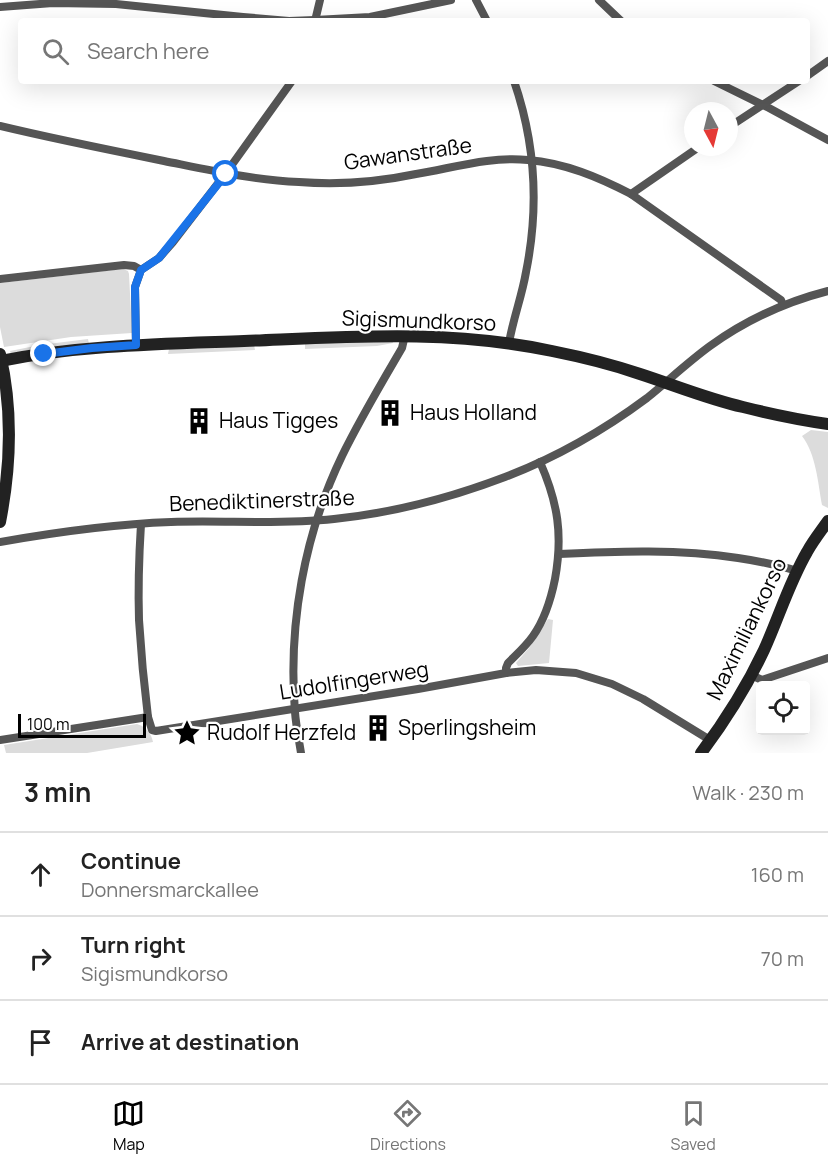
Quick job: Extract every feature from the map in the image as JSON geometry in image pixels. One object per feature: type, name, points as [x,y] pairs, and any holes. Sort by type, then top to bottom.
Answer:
[{"type":"street","points":[[316,18],[320,0]]},
{"type":"street","points":[[371,18],[451,0]]},
{"type":"street","points":[[476,0],[485,18]]},
{"type":"street","points":[[599,0],[618,18]]},
{"type":"street","points":[[0,8],[53,3],[116,4],[251,18]]},
{"type":"street","points":[[810,74],[828,61]]},
{"type":"street","points":[[136,345],[135,287],[141,270],[159,258],[226,174],[290,84]]},
{"type":"street","points":[[508,343],[530,254],[533,206],[532,160],[515,84]]},
{"type":"street","points":[[720,84],[828,140]]},
{"type":"street","points":[[738,121],[794,84]]},
{"type":"street","name":"Gawanstraße","points":[[0,126],[263,180],[327,183],[392,179],[495,160],[532,160],[560,165],[605,181],[631,194],[781,300],[783,305]]},
{"type":"street","points":[[631,194],[686,156]]},
{"type":"street","points":[[0,279],[124,265],[134,266],[141,270]]},
{"type":"street","name":"Benediktinerstraße","points":[[0,542],[96,527],[191,521],[254,523],[316,520],[379,513],[413,506],[478,487],[540,462],[609,423],[646,398],[708,347],[763,314],[783,305],[828,291]]},
{"type":"street","points":[[301,753],[295,709],[294,642],[297,608],[316,520],[342,456],[402,348],[405,335]]},
{"type":"street","name":"Sigismundkorso","points":[[1,358],[136,345],[405,335],[468,339],[550,350],[592,360],[742,407],[828,424]]},
{"type":"street","points":[[0,522],[7,479],[10,431],[1,358]]},
{"type":"street","points":[[506,673],[508,663],[533,636],[543,619],[554,586],[559,554],[558,526],[549,482],[540,462]]},
{"type":"street","name":"Maximiliankorso","points":[[701,753],[741,694],[765,648],[797,571],[810,546],[828,521]]},
{"type":"street","points":[[0,740],[148,717],[139,621],[138,571],[141,524]]},
{"type":"street","points":[[559,554],[616,551],[688,553],[755,561],[797,571]]},
{"type":"street","points":[[751,675],[762,680],[828,657]]},
{"type":"street","name":"Ludolfingerweg","points":[[148,717],[150,727],[156,731],[536,670],[576,673],[602,680],[628,691],[710,740]]},
{"type":"shaded area","points":[[123,269],[129,274],[132,333],[71,337],[4,347],[0,327],[0,283]]},
{"type":"shaded area","points":[[88,339],[89,344],[11,355],[10,351],[40,345]]},
{"type":"shaded area","points":[[392,340],[393,343],[377,346],[305,349],[305,343]]},
{"type":"shaded area","points":[[254,345],[255,350],[168,354],[169,349]]},
{"type":"shaded area","points":[[811,430],[828,432],[828,508],[822,505],[813,460],[802,436]]},
{"type":"shaded area","points":[[548,619],[553,620],[549,663],[518,666],[516,663]]},
{"type":"shaded area","points":[[137,724],[148,731],[153,742],[87,753],[6,753],[4,745]]},
{"type":"place","name":"Haus Holland","points":[[390,413]]},
{"type":"place","name":"Haus Tigges","points":[[199,421]]},
{"type":"place","name":"Sperlingsheim","points":[[378,728]]},
{"type":"place","name":"Rudolf Herzfeld","points":[[187,733]]},
{"type":"route","points":[[44,354],[136,345],[135,287],[141,270],[159,258],[226,174]]}]
